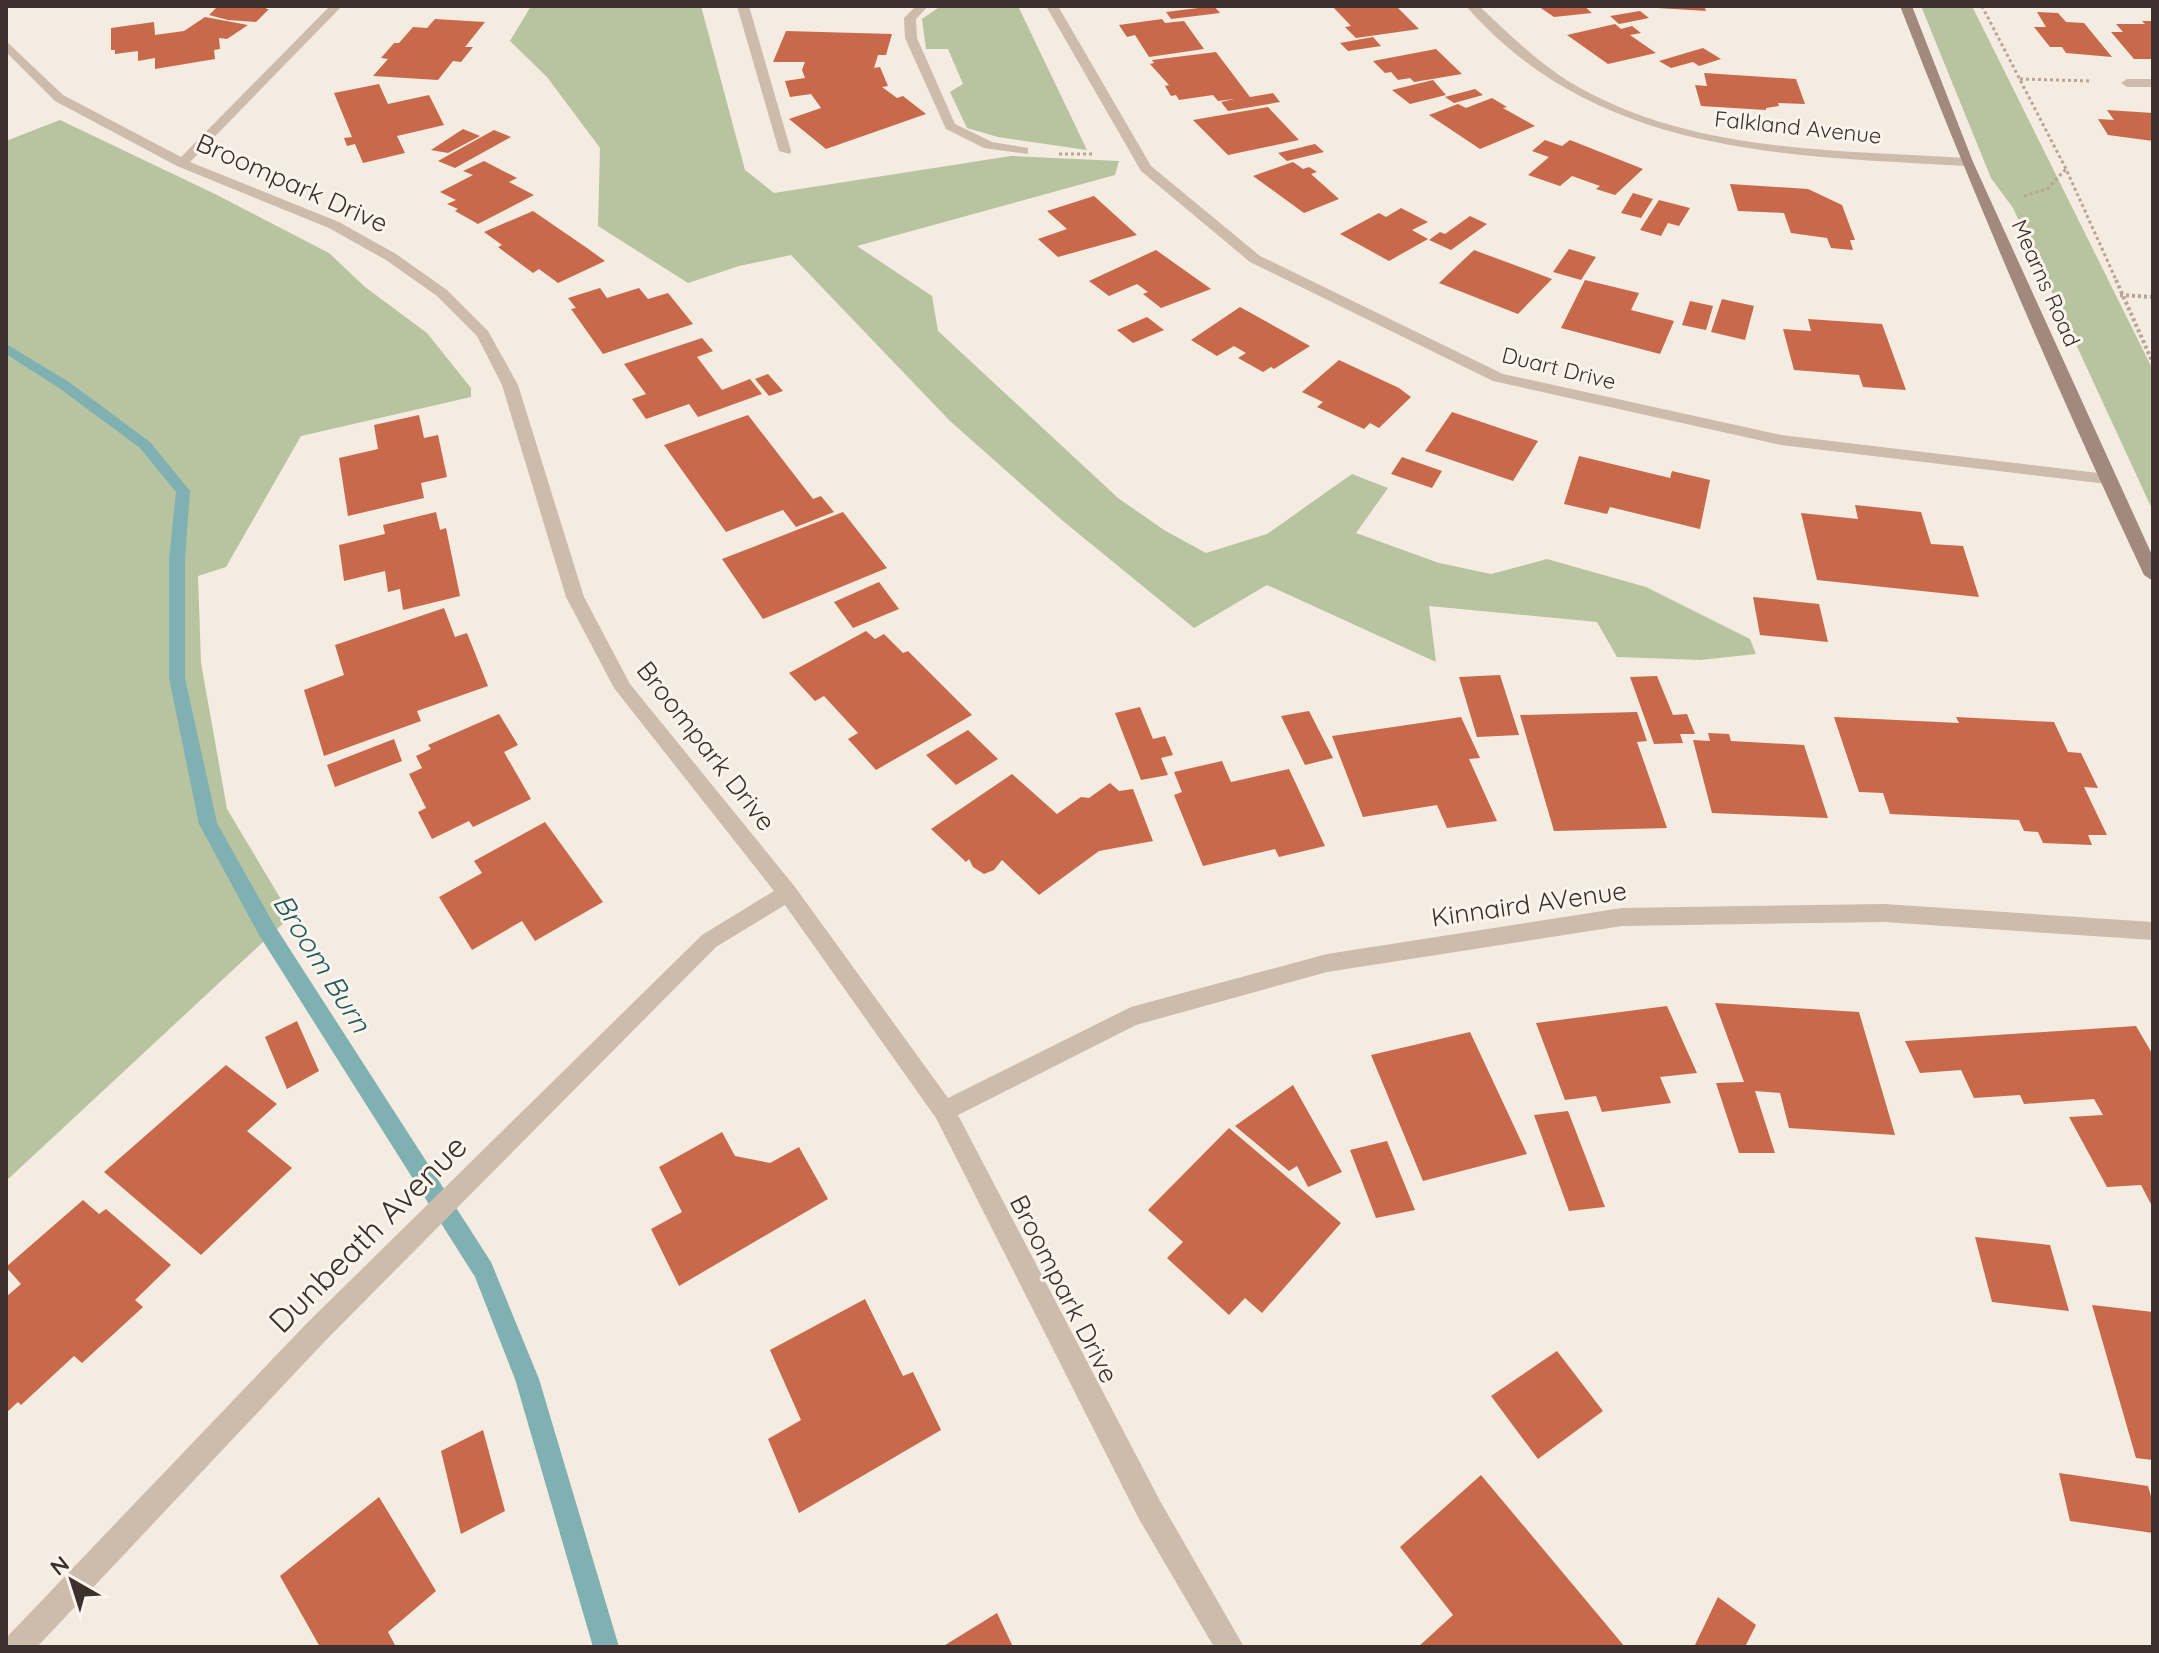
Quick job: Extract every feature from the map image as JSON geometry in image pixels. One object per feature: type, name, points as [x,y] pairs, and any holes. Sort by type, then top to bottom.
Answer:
[{"type":"street","points":[[182,163],[336,6]]},
{"type":"street","points":[[743,6],[785,151]]},
{"type":"street","points":[[922,6],[910,18],[911,38],[950,126],[989,145],[1023,151]]},
{"type":"street","name":"Duart Drive","points":[[1052,6],[1146,168],[1255,259],[1498,378],[1781,440],[2107,479]]},
{"type":"street","name":"Falkland Avenue","points":[[1472,6],[1523,54],[1567,85],[1630,116],[1661,126],[1708,139],[1785,150],[1967,162]]},
{"type":"street","name":"Mearns Road","points":[[1906,6],[1967,162],[2107,479],[2153,575]]},
{"type":"street","name":"Broompark Drive","points":[[6,45],[59,98],[182,163],[334,225],[391,257],[442,293],[483,334],[510,385],[575,597],[623,688],[788,893],[944,1111],[1149,1509],[1230,1647]]},
{"type":"street","points":[[2127,83],[2153,83]]},
{"type":"street","name":"Dunbeath Avenue","points":[[17,1647],[317,1331],[709,941],[788,893]]},
{"type":"street","name":"Kinnaird AVenue","points":[[944,1111],[1131,1017],[1327,963],[1622,917],[1884,913],[2153,931]]},
{"type":"path","points":[[1982,6],[2066,169],[2153,363]]},
{"type":"path","points":[[2020,79],[2127,83]]},
{"type":"path","points":[[1023,151],[1078,155],[1138,153]]},
{"type":"path","points":[[1988,208],[2047,189],[2066,169]]},
{"type":"path","points":[[2120,295],[2153,297]]},
{"type":"green space","points":[[531,6],[701,6],[745,170],[774,193],[1011,156],[1119,161],[1115,175],[857,246],[932,296],[938,331],[1118,498],[1164,530],[1206,553],[1267,534],[1352,474],[1388,488],[1356,533],[1439,563],[1491,574],[1547,559],[1646,587],[1750,639],[1756,654],[1700,660],[1617,657],[1597,622],[1429,606],[1436,662],[1267,585],[1194,628],[1063,521],[950,421],[791,255],[739,266],[688,283],[598,226],[600,148],[547,77],[510,41]]},
{"type":"green space","points":[[941,6],[1018,6],[1087,150],[998,137],[967,128],[950,92],[963,84],[948,49],[926,49],[922,19]]},
{"type":"green space","points":[[1921,6],[1972,6],[2153,370],[2153,511],[2013,208],[1991,178]]},
{"type":"green space","points":[[60,120],[329,253],[365,287],[427,333],[471,388],[471,397],[301,436],[226,567],[198,576],[201,663],[227,809],[291,916],[6,1181],[6,141]]},
{"type":"building","points":[[218,6],[268,6],[266,9],[269,9],[256,22],[209,15]]},
{"type":"building","points":[[1214,6],[1220,13],[1171,19],[1166,12]]},
{"type":"building","points":[[1396,6],[1419,29],[1356,38],[1345,27],[1351,26],[1334,8]]},
{"type":"building","points":[[1538,6],[1584,6],[1592,13],[1554,17]]},
{"type":"building","points":[[1704,6],[1706,11],[1658,8]]},
{"type":"building","points":[[1640,11],[1649,18],[1619,24],[1610,16]]},
{"type":"building","points":[[2037,12],[2058,13],[2066,22],[2084,23],[2112,57],[2066,53],[2062,47],[2050,47],[2034,27],[2046,27]]},
{"type":"building","points":[[205,17],[248,25],[227,39],[219,38],[220,49],[214,50],[215,59],[155,69],[155,58],[138,61],[138,51],[115,54],[115,50],[111,50],[111,28],[154,22],[155,35],[184,31]]},
{"type":"building","points":[[435,19],[485,22],[465,47],[473,47],[461,62],[453,61],[438,80],[373,76],[388,59],[381,58],[394,43],[399,43],[413,27],[427,28]]},
{"type":"building","points":[[1162,19],[1165,23],[1184,21],[1204,49],[1149,57],[1135,35],[1127,37],[1119,25]]},
{"type":"building","points":[[2142,21],[2153,21],[2153,59],[2134,59],[2111,32],[2123,32],[2116,24],[2145,24]]},
{"type":"building","points":[[1615,24],[1621,29],[1632,26],[1641,33],[1630,35],[1656,53],[1608,64],[1567,35]]},
{"type":"building","points":[[786,31],[892,34],[886,55],[878,55],[874,68],[880,67],[888,86],[882,87],[897,98],[903,96],[926,114],[826,149],[789,119],[821,108],[811,94],[790,97],[785,81],[805,78],[802,70],[805,62],[773,62]]},
{"type":"building","points":[[1373,37],[1381,46],[1348,51],[1340,43]]},
{"type":"building","points":[[1703,48],[1721,59],[1699,66],[1693,62],[1671,68],[1659,61]]},
{"type":"building","points":[[1436,49],[1462,74],[1414,82],[1410,78],[1398,80],[1373,61]]},
{"type":"building","points":[[1216,52],[1250,97],[1273,93],[1280,102],[1228,111],[1221,102],[1234,99],[1218,101],[1213,95],[1179,100],[1176,95],[1171,96],[1165,86],[1169,85],[1150,64],[1154,63],[1152,60]]},
{"type":"building","points":[[1704,73],[1796,79],[1805,104],[1778,103],[1779,106],[1766,110],[1701,106],[1695,85],[1707,86]]},
{"type":"building","points":[[1433,80],[1446,95],[1410,104],[1392,90]]},
{"type":"building","points":[[379,84],[388,104],[429,95],[444,125],[397,136],[405,153],[363,163],[355,144],[347,146],[344,138],[352,137],[334,93]]},
{"type":"building","points":[[1475,89],[1483,95],[1454,103],[1445,97]]},
{"type":"building","points":[[1492,98],[1535,126],[1480,149],[1429,115],[1458,104],[1466,108]]},
{"type":"building","points":[[1268,107],[1299,140],[1228,155],[1193,120]]},
{"type":"building","points":[[2107,110],[2153,113],[2153,141],[2108,135],[2098,119],[2114,120]]},
{"type":"building","points":[[463,129],[480,136],[448,153],[431,150]]},
{"type":"building","points":[[494,130],[511,137],[455,168],[438,161]]},
{"type":"building","points":[[1545,140],[1562,146],[1570,140],[1643,169],[1615,195],[1572,176],[1560,186],[1528,175],[1549,157],[1532,151]]},
{"type":"building","points":[[1315,144],[1324,152],[1287,161],[1278,153]]},
{"type":"building","points":[[484,161],[517,178],[509,182],[534,195],[478,224],[455,211],[458,209],[447,204],[456,200],[440,192],[473,175],[463,171]]},
{"type":"building","points":[[1293,162],[1303,169],[1309,167],[1317,172],[1311,174],[1339,199],[1304,213],[1253,176]]},
{"type":"building","points":[[1730,184],[1808,189],[1842,205],[1855,240],[1850,240],[1853,250],[1831,248],[1827,238],[1791,233],[1784,213],[1738,211]]},
{"type":"building","points":[[1633,193],[1653,199],[1641,218],[1621,213]]},
{"type":"building","points":[[1094,196],[1137,235],[1058,257],[1038,239],[1067,229],[1047,211]]},
{"type":"building","points":[[1659,200],[1690,208],[1679,226],[1668,223],[1661,236],[1640,230]]},
{"type":"building","points":[[1401,208],[1428,222],[1412,230],[1428,239],[1389,261],[1340,234],[1379,213],[1386,217]]},
{"type":"building","points":[[533,211],[605,261],[558,283],[539,269],[533,273],[498,247],[502,245],[484,232]]},
{"type":"building","points":[[1470,216],[1487,224],[1451,250],[1429,240],[1440,232],[1445,234]]},
{"type":"building","points":[[1569,249],[1596,257],[1581,280],[1553,272]]},
{"type":"building","points":[[1156,250],[1211,289],[1161,308],[1143,294],[1148,292],[1137,284],[1109,296],[1089,281]]},
{"type":"building","points":[[1474,250],[1552,279],[1518,314],[1439,283]]},
{"type":"building","points":[[1585,280],[1639,293],[1631,310],[1674,321],[1660,354],[1561,328]]},
{"type":"building","points":[[600,288],[607,298],[639,288],[648,299],[668,293],[693,324],[603,354],[571,309],[576,308],[568,298]]},
{"type":"building","points":[[1722,299],[1754,306],[1745,340],[1711,332]]},
{"type":"building","points":[[1690,301],[1713,306],[1706,330],[1682,325]]},
{"type":"building","points":[[1240,307],[1310,346],[1274,369],[1271,367],[1263,372],[1238,358],[1246,353],[1234,346],[1217,356],[1191,340]]},
{"type":"building","points":[[1147,317],[1164,330],[1133,343],[1117,330]]},
{"type":"building","points":[[1808,319],[1882,324],[1906,390],[1863,387],[1859,375],[1794,370],[1783,329],[1811,331]]},
{"type":"building","points":[[702,338],[713,351],[697,357],[722,390],[750,379],[762,394],[698,417],[689,404],[646,419],[632,399],[646,394],[624,364]]},
{"type":"building","points":[[1339,360],[1399,388],[1411,397],[1379,428],[1370,423],[1364,429],[1317,407],[1323,402],[1302,392]]},
{"type":"building","points":[[768,374],[783,391],[769,396],[755,379]]},
{"type":"building","points":[[1452,412],[1538,441],[1513,481],[1425,451]]},
{"type":"building","points":[[419,415],[424,438],[438,435],[447,477],[421,483],[424,498],[348,516],[339,458],[378,449],[374,425]]},
{"type":"building","points":[[748,415],[813,499],[821,496],[834,512],[796,527],[783,510],[726,532],[664,445]]},
{"type":"building","points":[[1579,456],[1670,478],[1672,471],[1710,480],[1700,529],[1610,507],[1607,514],[1564,504]]},
{"type":"building","points":[[1402,457],[1442,471],[1432,488],[1391,474]]},
{"type":"building","points":[[1855,505],[1921,512],[1931,544],[1963,546],[1979,597],[1817,580],[1801,513],[1858,519]]},
{"type":"building","points":[[436,512],[440,530],[446,528],[460,596],[403,610],[400,589],[388,592],[385,571],[344,581],[339,545],[385,534],[383,525]]},
{"type":"building","points":[[843,512],[887,568],[763,619],[722,559]]},
{"type":"building","points":[[879,582],[899,609],[853,628],[834,602]]},
{"type":"building","points":[[1753,597],[1819,604],[1828,642],[1760,635]]},
{"type":"building","points":[[444,608],[455,637],[467,633],[488,686],[417,711],[421,721],[324,756],[304,690],[344,675],[335,645]]},
{"type":"building","points":[[866,631],[875,639],[884,634],[903,653],[908,651],[972,715],[876,770],[848,739],[858,733],[824,696],[815,701],[789,673]]},
{"type":"building","points":[[1500,675],[1519,735],[1477,737],[1459,677]]},
{"type":"building","points":[[1657,676],[1673,715],[1687,714],[1695,734],[1680,734],[1683,743],[1654,744],[1630,677]]},
{"type":"building","points":[[1140,707],[1153,739],[1165,736],[1173,755],[1161,758],[1168,775],[1141,780],[1115,713]]},
{"type":"building","points":[[1309,711],[1333,758],[1305,765],[1281,716]]},
{"type":"building","points":[[1637,712],[1647,741],[1637,742],[1667,828],[1554,831],[1520,715]]},
{"type":"building","points":[[499,714],[518,745],[504,752],[531,799],[473,827],[469,821],[432,839],[418,812],[426,808],[409,774],[422,768],[416,756],[431,749],[428,745]]},
{"type":"building","points":[[1461,717],[1480,758],[1469,759],[1497,821],[1447,828],[1437,805],[1363,817],[1332,736]]},
{"type":"building","points":[[1834,717],[1959,723],[1956,717],[2054,722],[2068,752],[2081,753],[2098,788],[2084,787],[2107,835],[2088,835],[2092,845],[2043,843],[2038,832],[2024,831],[2019,820],[1890,814],[1883,793],[1859,792]]},
{"type":"building","points":[[968,730],[998,759],[956,785],[926,755]]},
{"type":"building","points":[[1708,733],[1729,734],[1731,741],[1804,745],[1828,818],[1712,813],[1693,740],[1710,741]]},
{"type":"building","points":[[394,739],[402,761],[335,787],[327,765]]},
{"type":"building","points":[[1222,761],[1231,782],[1289,769],[1325,846],[1279,857],[1275,849],[1203,866],[1174,795],[1182,792],[1174,772]]},
{"type":"building","points":[[1012,774],[1057,814],[1081,797],[1089,798],[1110,783],[1119,791],[1133,789],[1153,841],[1099,851],[1039,895],[1002,860],[994,870],[984,874],[973,867],[969,859],[966,862],[931,829]]},
{"type":"building","points":[[545,822],[603,902],[535,941],[522,921],[472,950],[439,897],[482,873],[474,861]]},
{"type":"building","points":[[1715,1003],[1859,1012],[1895,1135],[1789,1128],[1780,1093],[1755,1091],[1775,1153],[1739,1153],[1716,1083],[1744,1082]]},
{"type":"building","points":[[1667,1006],[1697,1073],[1660,1077],[1671,1103],[1602,1112],[1596,1096],[1565,1100],[1536,1023]]},
{"type":"building","points":[[297,1021],[319,1071],[287,1089],[265,1037]]},
{"type":"building","points":[[2136,1026],[2153,1055],[2153,1208],[2141,1185],[2107,1187],[2069,1117],[2103,1115],[2094,1099],[2024,1104],[2020,1095],[1974,1098],[1961,1070],[1920,1073],[1905,1041]]},
{"type":"building","points":[[1470,1032],[1527,1154],[1423,1181],[1371,1055]]},
{"type":"building","points":[[226,1065],[277,1104],[247,1131],[292,1168],[201,1255],[104,1172]]},
{"type":"building","points":[[1293,1085],[1342,1172],[1308,1187],[1297,1166],[1289,1171],[1235,1126]]},
{"type":"building","points":[[1568,1111],[1605,1207],[1569,1211],[1534,1115]]},
{"type":"building","points":[[1229,1128],[1341,1223],[1262,1313],[1245,1298],[1229,1315],[1167,1258],[1183,1242],[1148,1210]]},
{"type":"building","points":[[722,1132],[735,1156],[770,1163],[799,1147],[828,1199],[679,1286],[651,1229],[682,1212],[659,1167]]},
{"type":"building","points":[[1387,1141],[1415,1210],[1376,1218],[1350,1150]]},
{"type":"building","points":[[83,1200],[99,1214],[106,1209],[171,1265],[135,1300],[143,1307],[82,1363],[74,1356],[21,1405],[18,1402],[6,1413],[6,1297],[21,1284],[6,1267]]},
{"type":"building","points":[[1975,1237],[2050,1245],[2069,1311],[1992,1302]]},
{"type":"building","points":[[865,1299],[903,1376],[913,1372],[941,1430],[799,1513],[768,1439],[801,1420],[770,1350]]},
{"type":"building","points":[[2092,1305],[2153,1312],[2153,1460],[2136,1458]]},
{"type":"building","points":[[1557,1351],[1603,1411],[1538,1459],[1491,1396]]},
{"type":"building","points":[[483,1430],[505,1511],[461,1534],[441,1451]]},
{"type":"building","points":[[2059,1473],[2148,1486],[2153,1503],[2153,1533],[2070,1521]]},
{"type":"building","points":[[1481,1475],[1625,1647],[1418,1647],[1453,1615],[1400,1547]]},
{"type":"building","points":[[379,1497],[436,1591],[388,1632],[396,1647],[320,1647],[280,1576]]},
{"type":"building","points":[[1718,1597],[1756,1625],[1745,1647],[1694,1647]]},
{"type":"building","points":[[997,1613],[1013,1647],[942,1647]]},
{"type":"waterway","name":"Broom Burn","points":[[6,348],[64,385],[145,445],[183,491],[177,559],[177,678],[208,824],[266,929],[483,1270],[527,1379],[606,1647]]}]
